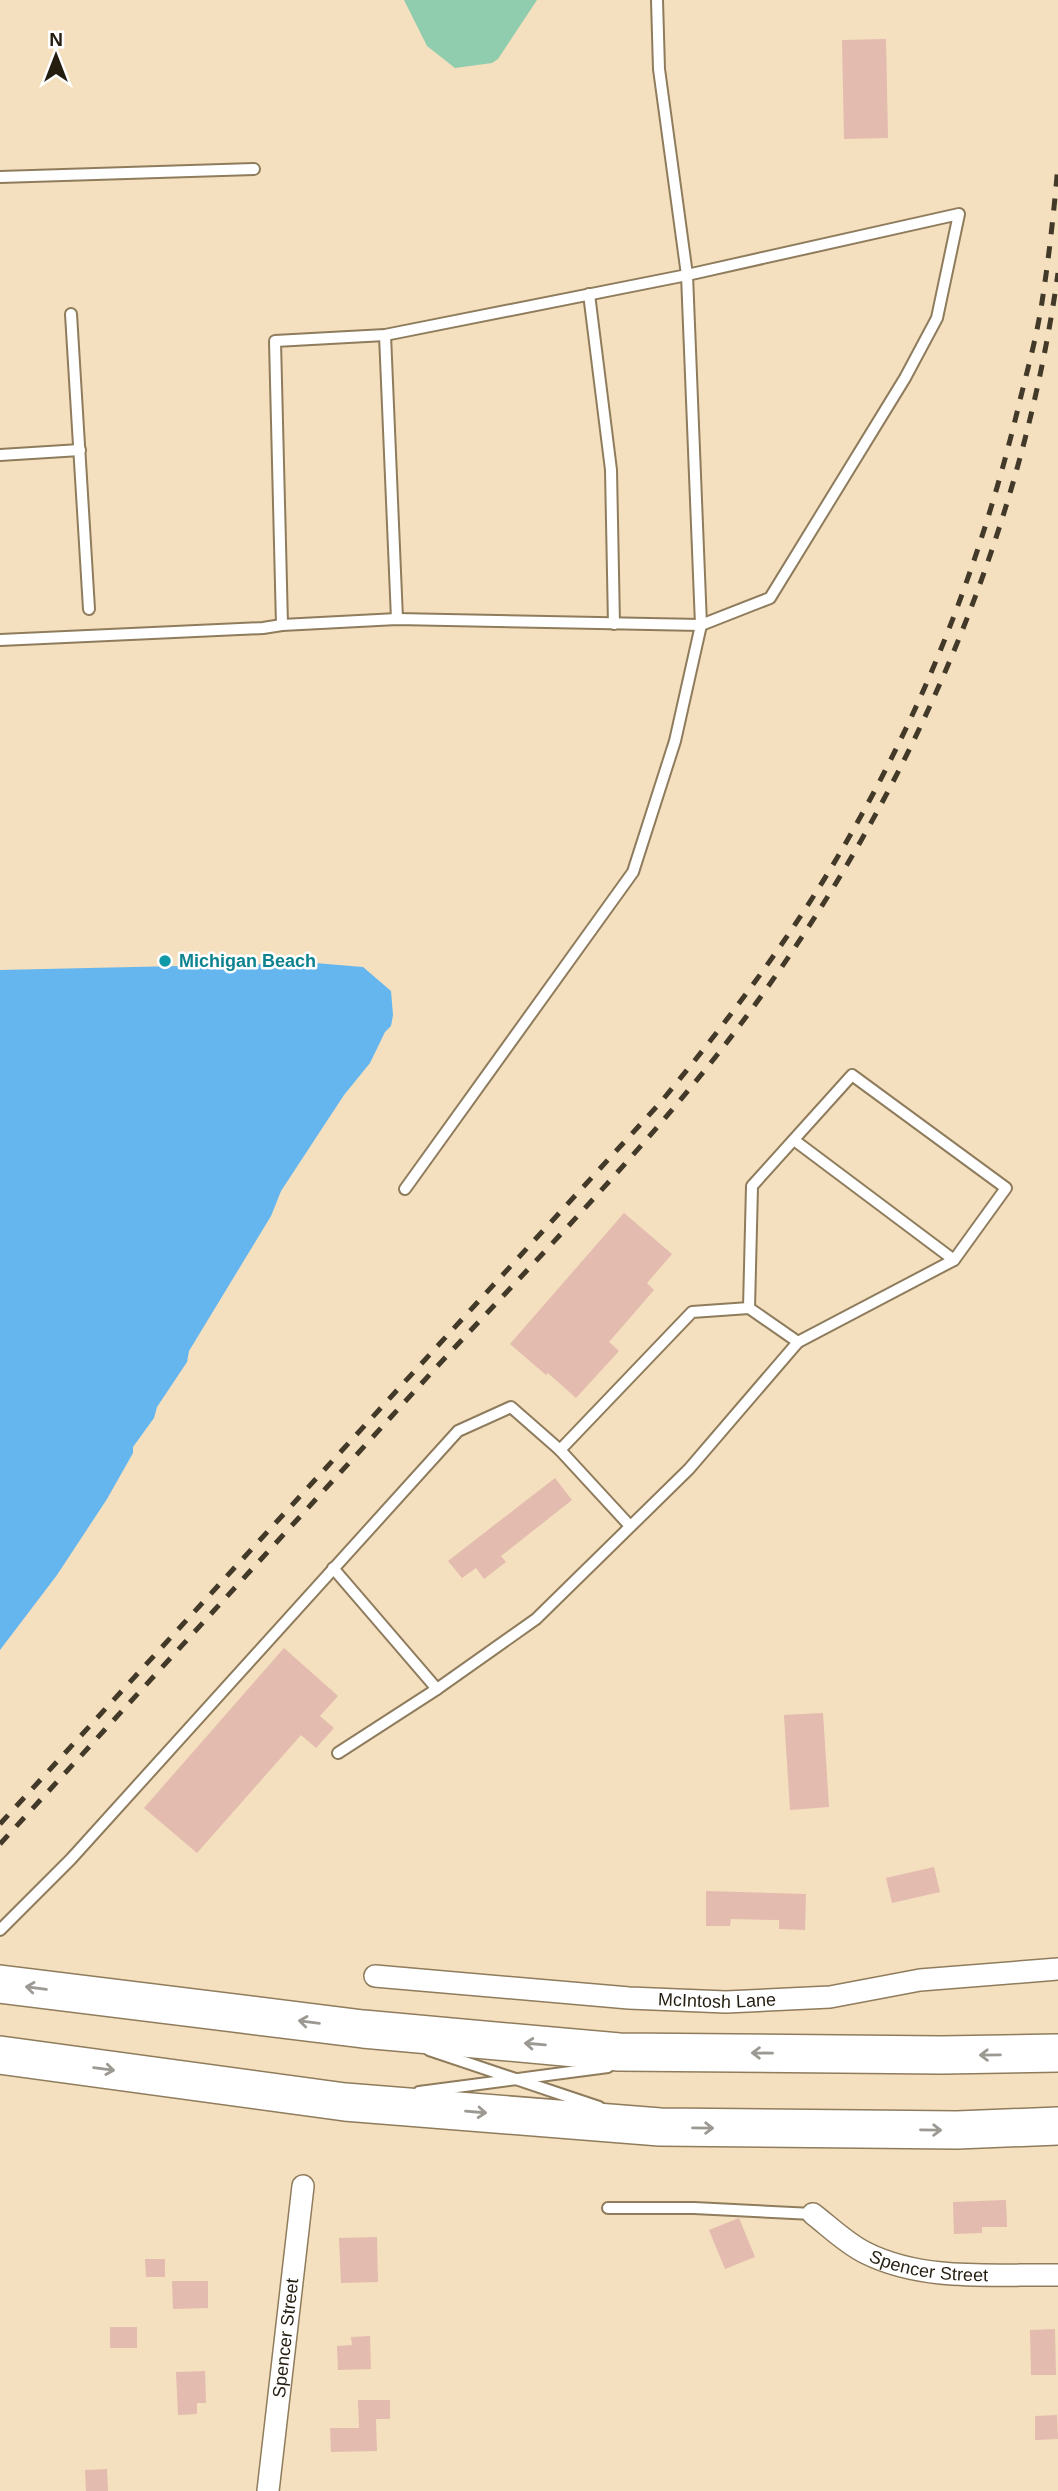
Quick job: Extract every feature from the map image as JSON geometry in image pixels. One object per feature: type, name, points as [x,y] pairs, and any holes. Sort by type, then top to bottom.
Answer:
[{"type":"highway","points":[[0,1984],[363,2029],[619,2052],[942,2056],[1058,2053]]},
{"type":"highway","points":[[0,2054],[345,2102],[660,2127],[957,2130],[1058,2126]]},
{"type":"street","name":"McIntosh Lane","points":[[375,1976],[617,1997],[726,2002],[830,1997],[920,1980],[1058,1969]]},
{"type":"street","name":"Spencer Street","points":[[268,2491],[303,2186]]},
{"type":"street","name":"Spencer Street","points":[[813,2214],[863,2252],[898,2267],[941,2273],[1058,2275]]},
{"type":"lane","points":[[405,1189],[633,872],[675,741],[701,625],[687,275],[659,69],[657,0]]},
{"type":"lane","points":[[0,177],[254,169]]},
{"type":"lane","points":[[0,640],[397,620],[701,625],[770,598],[905,379],[937,318],[959,214],[687,275],[385,335],[275,341],[282,625]]},
{"type":"lane","points":[[589,294],[611,470],[614,624]]},
{"type":"lane","points":[[71,314],[89,609]]},
{"type":"lane","points":[[385,335],[397,620]]},
{"type":"lane","points":[[0,455],[80,450]]},
{"type":"lane","points":[[338,1753],[438,1689],[536,1619],[689,1469],[798,1342],[954,1260],[1006,1188],[852,1075],[752,1186],[749,1308]]},
{"type":"lane","points":[[794,1140],[954,1260]]},
{"type":"lane","points":[[560,1450],[692,1312],[749,1308],[798,1342]]},
{"type":"lane","points":[[0,1930],[71,1859],[458,1431],[511,1408],[560,1450],[630,1526]]},
{"type":"lane","points":[[333,1568],[438,1689]]},
{"type":"lane","points":[[363,2029],[660,2127]]},
{"type":"lane","points":[[635,2063],[715,2053]]},
{"type":"lane","points":[[411,2093],[622,2065]]},
{"type":"lane","points":[[345,2102],[398,2095]]},
{"type":"lane","points":[[608,2208],[694,2208],[813,2214]]},
{"type":"green space","points":[[404,0],[537,0],[498,59],[492,63],[455,68],[427,46]]},
{"type":"water","points":[[315,963],[363,967],[391,991],[391,1026],[385,1032],[370,1063],[344,1095],[281,1191],[271,1216],[189,1351],[187,1362],[157,1407],[154,1418],[133,1447],[133,1453],[107,1499],[57,1575],[0,1650],[0,970]]},
{"type":"building","points":[[886,39],[888,138],[844,139],[842,40]]},
{"type":"building","points":[[624,1213],[672,1254],[647,1283],[654,1290],[609,1342],[619,1351],[576,1398],[510,1344]]},
{"type":"building","points":[[555,1478],[572,1500],[501,1556],[506,1562],[484,1579],[476,1568],[462,1578],[448,1561]]},
{"type":"building","points":[[284,1648],[338,1696],[320,1716],[334,1728],[316,1748],[301,1735],[197,1853],[144,1808]]},
{"type":"building","points":[[823,1713],[829,1807],[790,1810],[784,1715]]},
{"type":"building","points":[[934,1867],[940,1892],[892,1903],[886,1878]]},
{"type":"building","points":[[706,1891],[806,1894],[805,1930],[779,1929],[779,1920],[731,1919],[730,1926],[706,1926]]},
{"type":"building","points":[[1006,2200],[1007,2227],[982,2227],[982,2233],[954,2234],[953,2202]]},
{"type":"building","points":[[739,2218],[755,2257],[725,2269],[709,2230]]},
{"type":"building","points":[[377,2237],[378,2282],[341,2283],[339,2238]]},
{"type":"building","points":[[145,2259],[165,2259],[165,2277],[146,2277]]},
{"type":"building","points":[[172,2281],[208,2281],[208,2308],[173,2309]]},
{"type":"building","points":[[110,2327],[137,2327],[137,2348],[110,2348]]},
{"type":"building","points":[[1055,2329],[1056,2375],[1031,2375],[1030,2330]]},
{"type":"building","points":[[370,2336],[371,2369],[338,2370],[337,2346],[352,2345],[351,2337]]},
{"type":"building","points":[[205,2371],[206,2403],[197,2403],[197,2414],[178,2415],[176,2372]]},
{"type":"building","points":[[358,2400],[390,2400],[390,2419],[376,2419],[377,2451],[331,2452],[330,2428],[359,2428]]},
{"type":"building","points":[[1057,2415],[1058,2439],[1035,2440],[1035,2416]]},
{"type":"building","points":[[107,2469],[108,2491],[86,2491],[85,2470]]},
{"type":"railway","points":[[0,1824],[660,1103],[740,1002],[813,897],[857,823],[909,722],[954,617],[973,564],[1006,455],[1035,339],[1047,268],[1058,165]]},
{"type":"railway","points":[[0,1844],[613,1177],[717,1055],[781,968],[839,878],[892,783],[939,686],[979,586],[1013,484],[1039,379],[1058,273]]},
{"type":"place","name":"Michigan Beach","points":[[165,961]]}]
